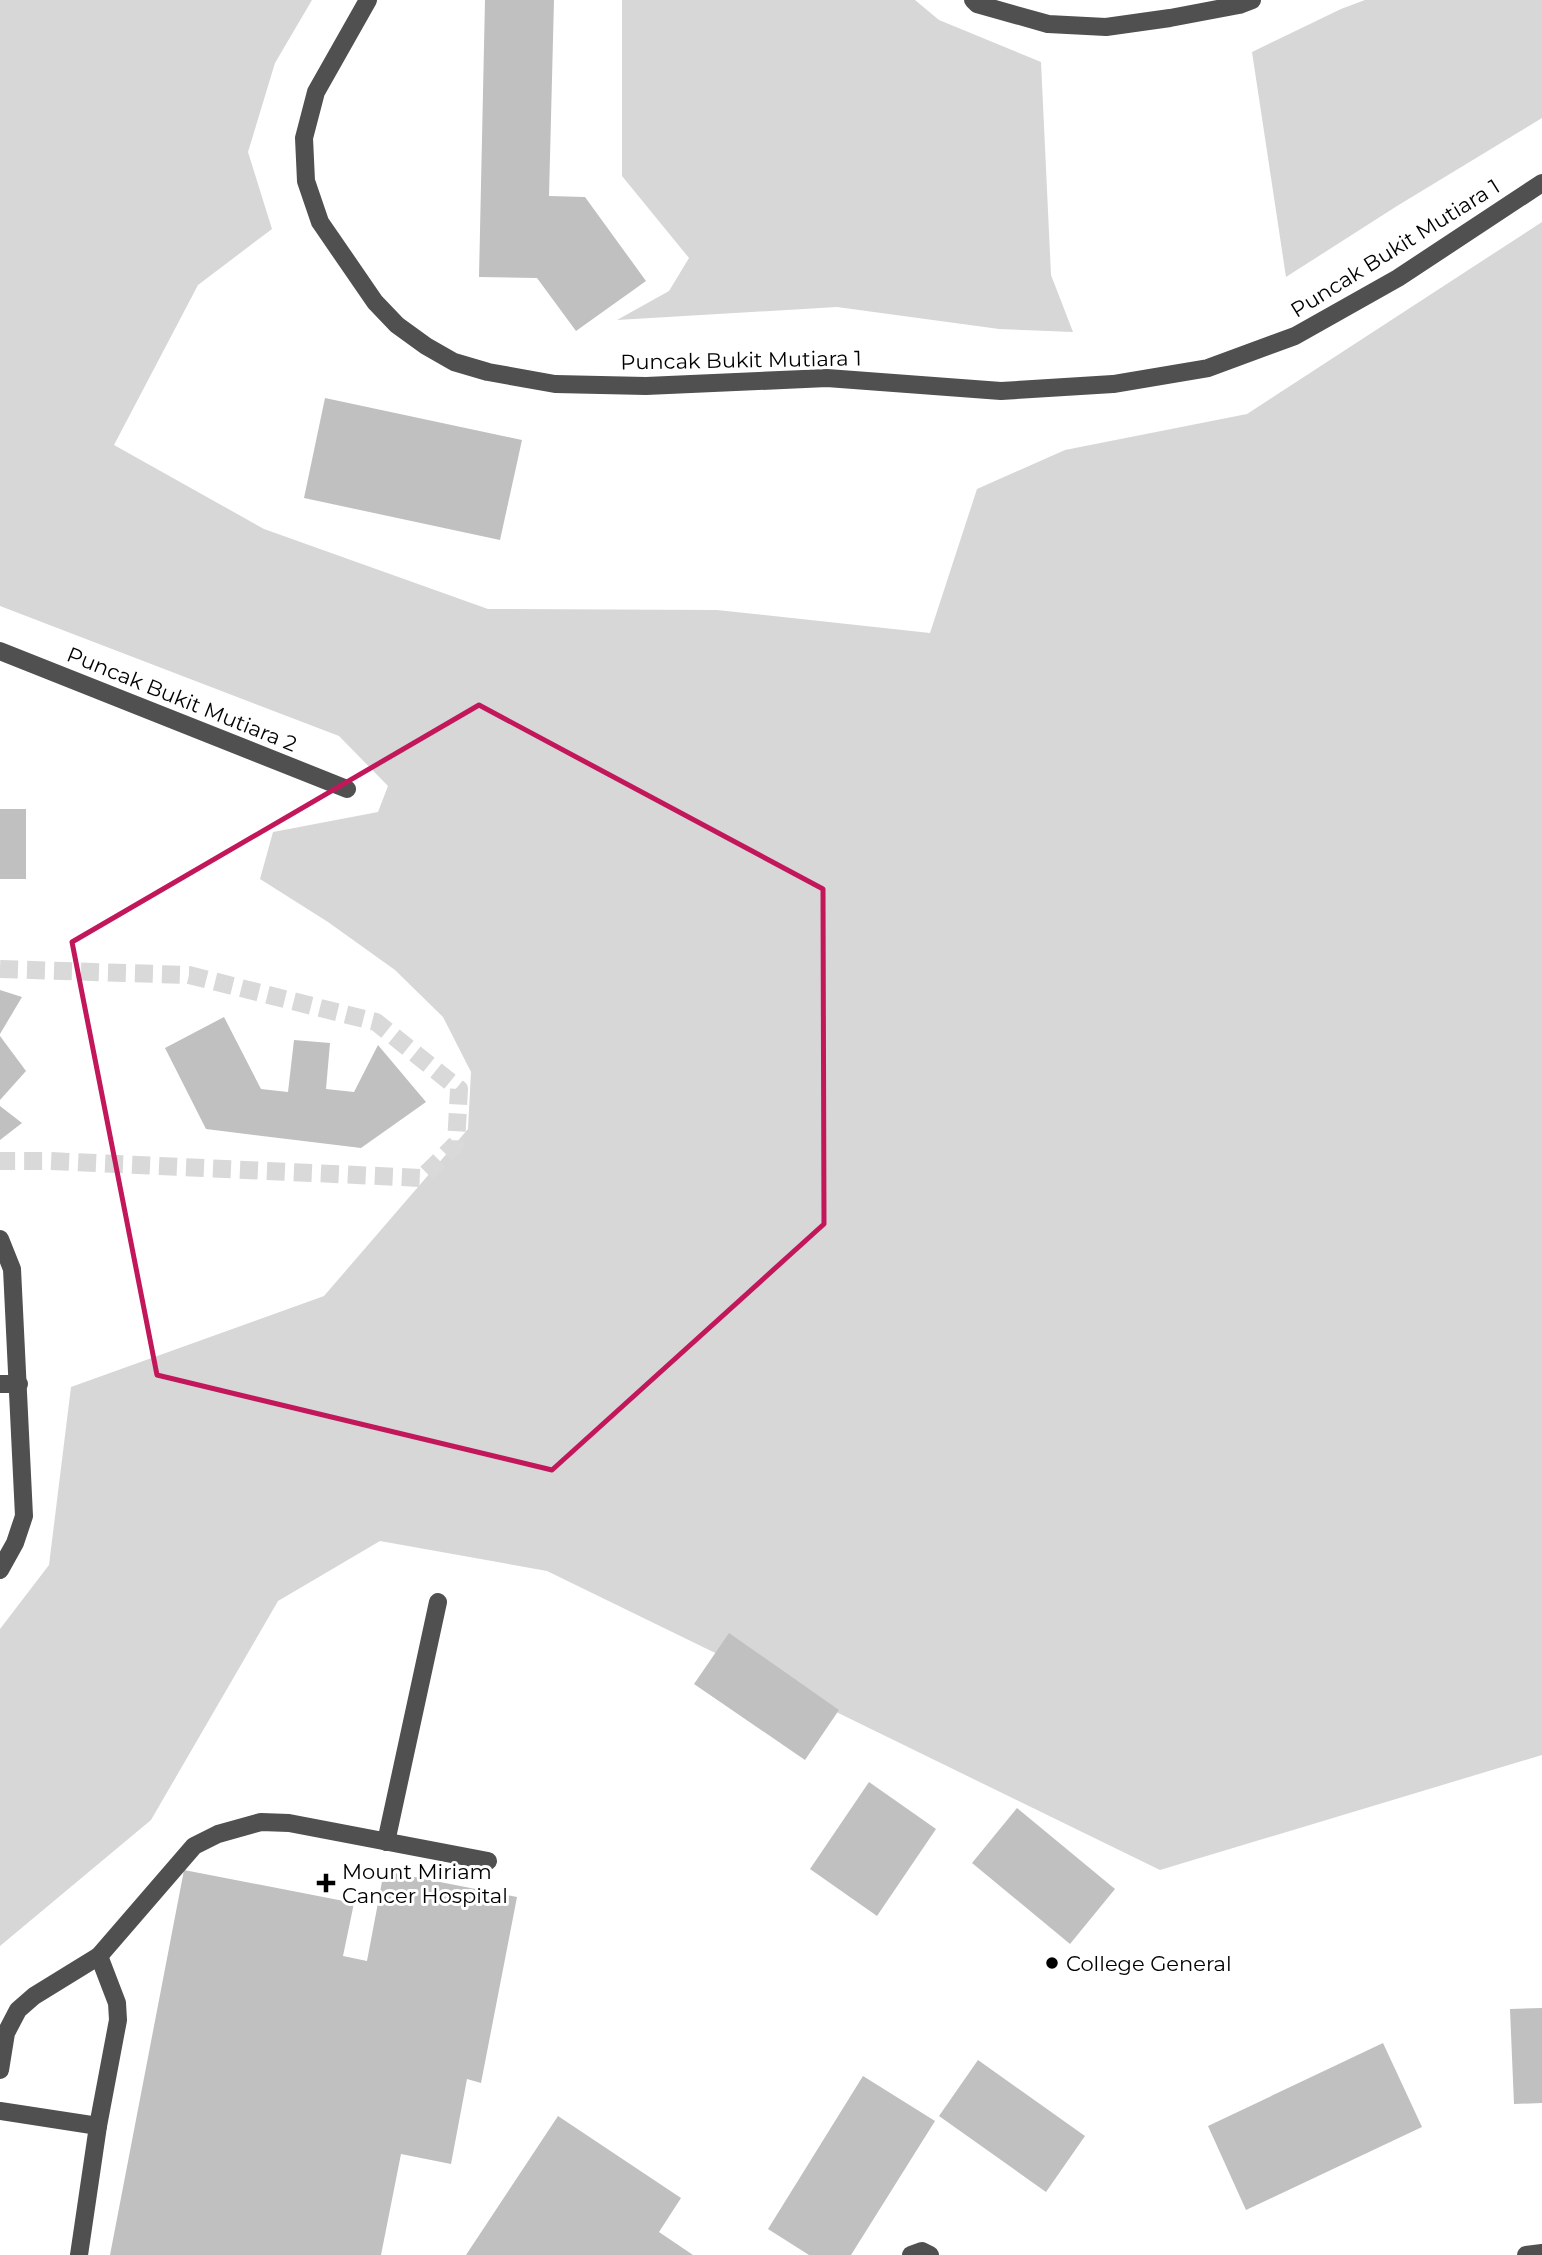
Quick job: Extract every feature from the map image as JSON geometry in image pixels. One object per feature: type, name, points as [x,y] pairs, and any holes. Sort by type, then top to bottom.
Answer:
[{"type":"street","name":"Puncak Bukit Mutiara 1","points":[[368,0],[316,92],[304,138],[306,181],[320,222],[375,302],[397,326],[426,346],[454,362],[477,369],[555,384],[646,386],[827,378],[1001,391],[1112,384],[1208,368],[1295,336],[1398,278],[1542,183]]},
{"type":"street","points":[[972,0],[977,4],[1048,23],[1106,27],[1170,18],[1252,0]]},
{"type":"street","name":"Puncak Bukit Mutiara 2","points":[[0,651],[347,789]]},
{"type":"street","points":[[0,1239],[12,1269],[24,1516],[15,1543],[0,1570]]},
{"type":"street","points":[[0,1384],[19,1384]]},
{"type":"street","points":[[386,1842],[438,1602]]},
{"type":"street","points":[[0,2070],[6,2033],[18,2011],[34,1996],[99,1956],[194,1846],[218,1834],[261,1822],[289,1824],[488,1861]]},
{"type":"street","points":[[79,2255],[98,2126],[118,2020],[117,2004],[99,1956]]},
{"type":"street","points":[[0,2110],[98,2126]]},
{"type":"street","points":[[911,2255],[922,2251],[930,2255]]},
{"type":"street","points":[[1526,2255],[1542,2253]]},
{"type":"highlighted area","points":[[479,705],[823,889],[824,1224],[552,1470],[157,1375],[72,942]]},
{"type":"shaded area","points":[[0,0],[312,0],[275,63],[248,152],[272,229],[198,285],[114,445],[264,529],[488,609],[717,610],[930,633],[977,489],[1065,450],[1247,414],[1542,222],[1542,1755],[1160,1870],[547,1571],[380,1541],[278,1601],[151,1820],[0,1946],[0,1629],[49,1565],[71,1387],[324,1296],[468,1129],[471,1072],[443,1017],[395,970],[328,922],[260,879],[273,832],[378,812],[388,786],[339,736],[0,606]]},
{"type":"shaded area","points":[[622,0],[915,0],[939,20],[1041,62],[1051,275],[1073,332],[999,329],[837,307],[617,320],[669,291],[689,258],[622,176]]},
{"type":"shaded area","points":[[1365,0],[1542,0],[1542,118],[1286,277],[1252,52]]},
{"type":"building","points":[[485,0],[554,0],[549,196],[585,197],[646,281],[576,331],[537,278],[479,277]]},
{"type":"building","points":[[325,398],[522,440],[500,540],[304,498]]},
{"type":"building","points":[[0,809],[26,809],[26,879],[0,879]]},
{"type":"building","points":[[0,990],[22,997],[0,1034]]},
{"type":"building","points":[[224,1017],[261,1089],[288,1092],[294,1040],[330,1043],[326,1089],[354,1092],[378,1045],[426,1102],[361,1148],[206,1129],[165,1048]]},
{"type":"building","points":[[0,1036],[26,1071],[0,1100]]},
{"type":"building","points":[[0,1106],[22,1123],[0,1140]]},
{"type":"building","points":[[729,1633],[839,1710],[805,1760],[694,1684]]},
{"type":"building","points":[[869,1782],[936,1829],[877,1916],[810,1869]]},
{"type":"building","points":[[1017,1808],[1115,1889],[1070,1944],[972,1863]]},
{"type":"building","points":[[184,1870],[354,1903],[343,1956],[367,1961],[384,1871],[517,1897],[481,2083],[467,2079],[451,2164],[401,2154],[381,2255],[110,2255]]},
{"type":"building","points":[[1542,2008],[1542,2103],[1514,2104],[1510,2009]]},
{"type":"building","points":[[1383,2043],[1422,2127],[1246,2210],[1208,2126]]},
{"type":"building","points":[[978,2060],[1085,2136],[1046,2192],[939,2116]]},
{"type":"building","points":[[863,2076],[935,2121],[851,2255],[809,2255],[768,2229]]},
{"type":"building","points":[[558,2116],[681,2198],[659,2232],[693,2255],[466,2255]]},
{"type":"tunnel","points":[[0,969],[189,975],[376,1022],[459,1089],[456,1144],[422,1178],[0,1161]]},
{"type":"place","name":"Mount Miriam Cancer Hospital","points":[[326,1883]]},
{"type":"place","name":"College General","points":[[1052,1963]]}]
